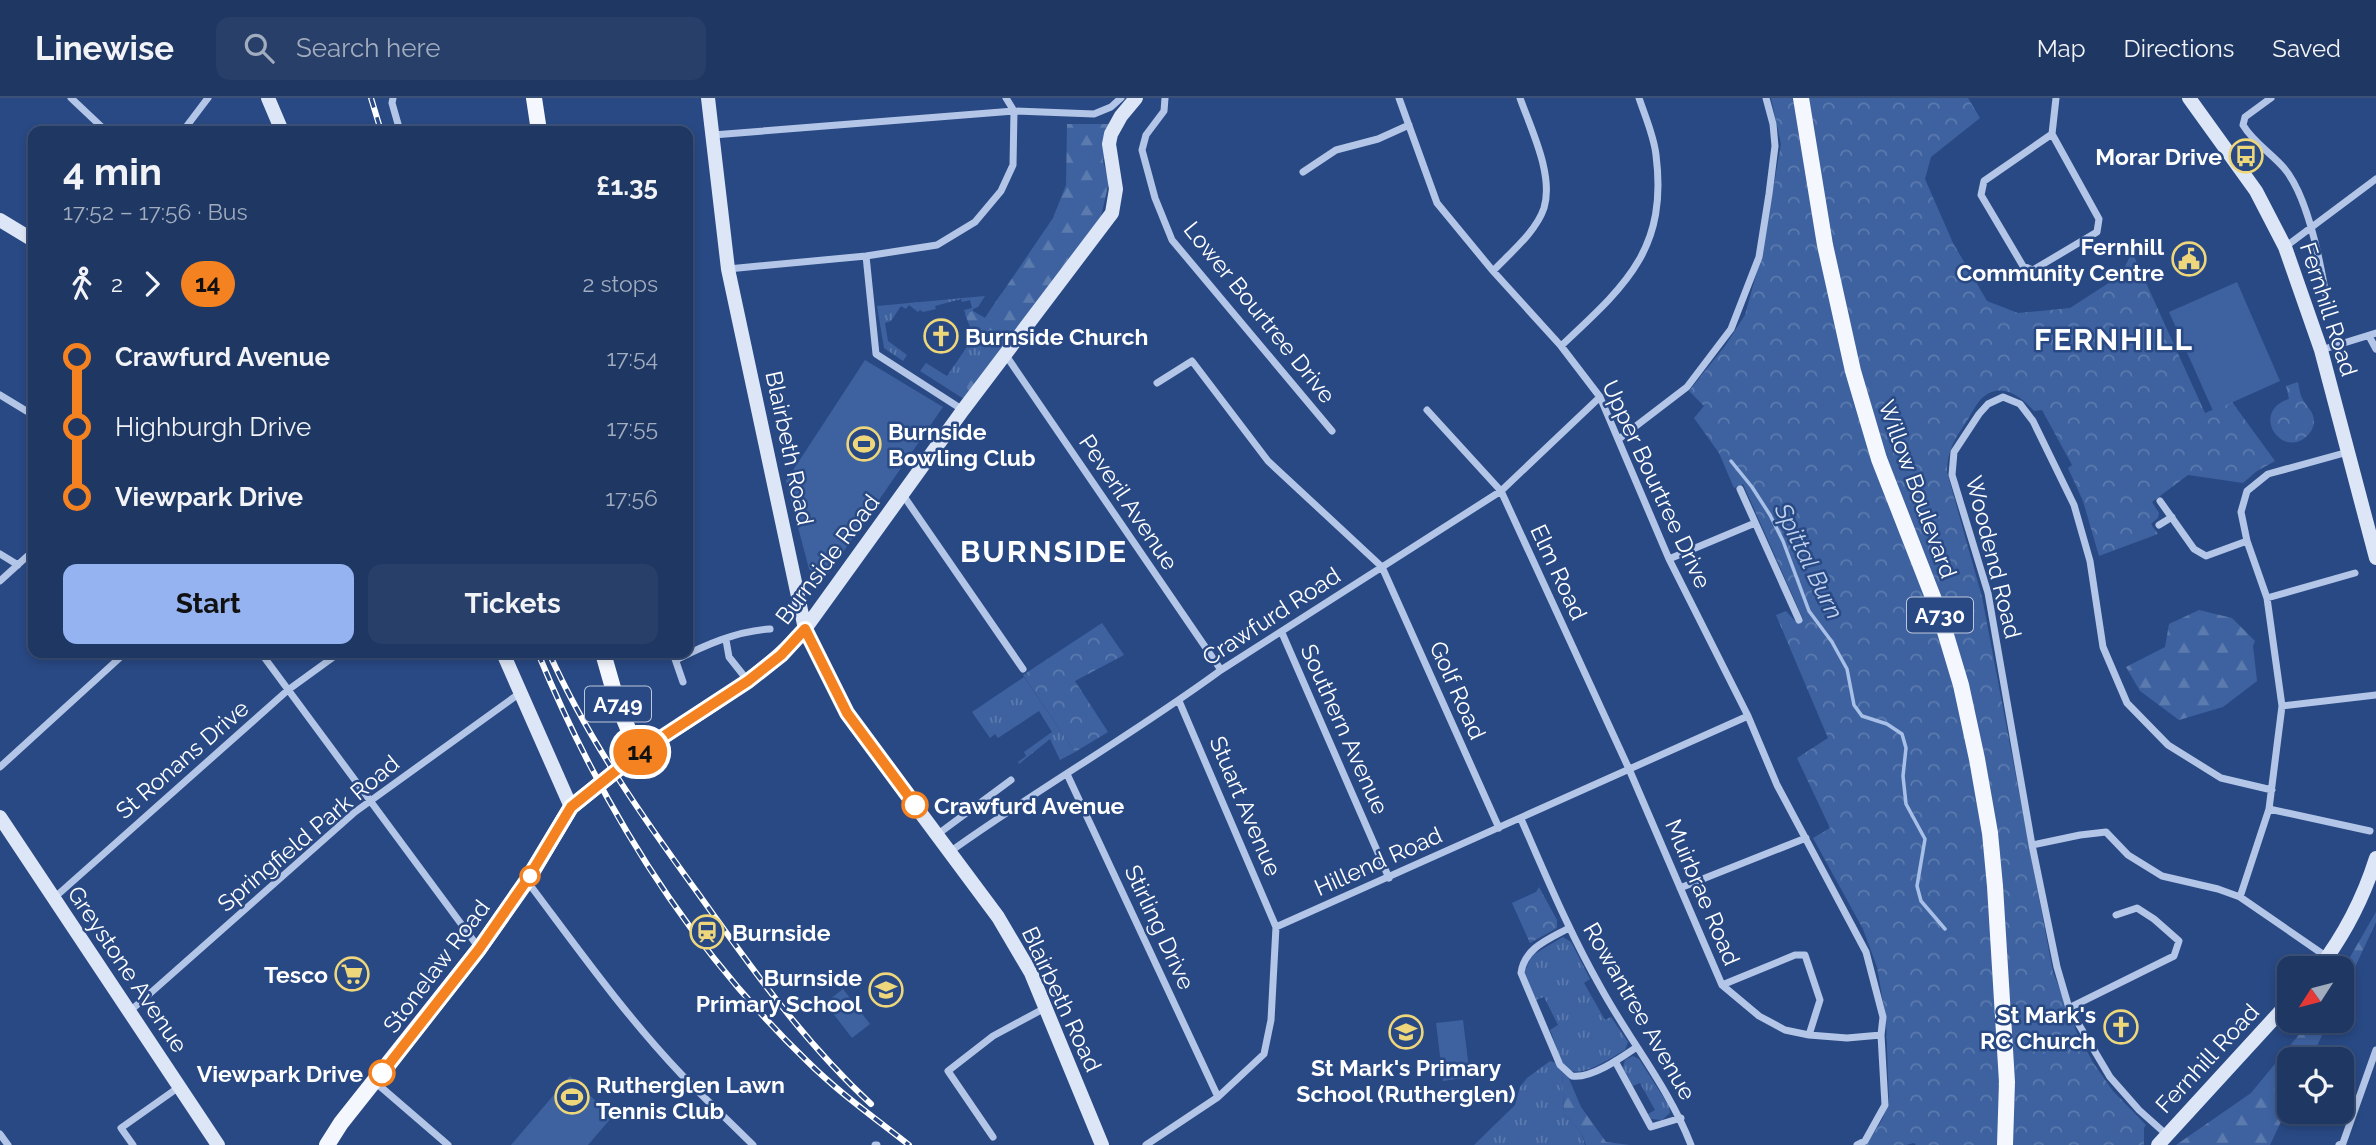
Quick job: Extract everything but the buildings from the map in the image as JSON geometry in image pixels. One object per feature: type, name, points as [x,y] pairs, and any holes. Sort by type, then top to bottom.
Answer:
[{"type":"main road","points":[[534,98],[538,126]]},
{"type":"main road","name":"Willow Boulevard","points":[[1801,98],[1825,245],[1853,371],[1879,459],[1940,615],[1961,685],[1977,759],[1990,833],[1995,886],[2007,1082],[2005,1145]]},
{"type":"main road","name":"A749","points":[[571,807],[638,753],[617,702],[604,658]]},
{"type":"main road","name":"Stonelaw Road","points":[[327,1145],[479,949],[527,880],[571,807]]},
{"type":"street","points":[[72,98],[101,126]]},
{"type":"street","points":[[187,126],[208,98]]},
{"type":"street","points":[[268,98],[280,126]]},
{"type":"street","points":[[393,98],[399,126]]},
{"type":"street","name":"Blairbeth Road","points":[[708,98],[728,268],[805,629],[847,713],[998,917],[1031,973],[1102,1145]]},
{"type":"street","points":[[728,268],[866,256],[937,245],[975,222],[1000,191],[1013,165],[1014,111],[1006,98]]},
{"type":"street","points":[[712,135],[1014,111],[1094,114],[1111,107],[1121,98]]},
{"type":"street","name":"Burnside Road","points":[[638,753],[748,681],[781,655],[805,629],[963,410],[1112,213],[1116,189],[1109,144],[1111,134],[1136,98]]},
{"type":"street","name":"Lower Bourtree Drive","points":[[1165,98],[1164,111],[1146,135],[1142,150],[1155,198],[1172,240],[1332,431]]},
{"type":"street","name":"Upper Bourtree Drive","points":[[1399,98],[1437,203],[1493,271],[1561,346],[1600,397],[1670,559],[1748,716],[1777,785],[1866,952],[1883,1017],[1881,1035],[1885,1105],[1865,1141],[1857,1145]]},
{"type":"street","points":[[1493,271],[1532,228],[1544,208],[1544,165],[1520,98]]},
{"type":"street","points":[[1561,346],[1615,295],[1637,265],[1654,227],[1658,193],[1656,152],[1639,98]]},
{"type":"street","points":[[1619,439],[1687,387],[1731,329],[1759,257],[1769,194],[1775,146],[1766,98]]},
{"type":"street","points":[[2052,134],[1984,181],[1981,195],[2023,267],[2033,270],[2097,232],[2099,219],[2052,134],[2056,98]]},
{"type":"street","name":"Fernhill Road","points":[[2189,98],[2256,191],[2285,247],[2322,349],[2376,558]]},
{"type":"street","points":[[2271,98],[2245,117],[2243,125],[2247,133],[2285,169],[2295,186],[2318,247],[2326,296]]},
{"type":"street","points":[[1303,172],[1336,150],[1378,139],[1409,125]]},
{"type":"street","points":[[2285,247],[2376,179]]},
{"type":"street","points":[[0,220],[28,237]]},
{"type":"street","points":[[866,256],[876,354],[963,410]]},
{"type":"street","points":[[2322,349],[2372,334],[2376,349]]},
{"type":"street","name":"Peveril Avenue","points":[[1005,354],[1222,670]]},
{"type":"street","points":[[1157,383],[1192,362],[1268,461],[1382,568]]},
{"type":"street","points":[[0,395],[28,412]]},
{"type":"street","name":"Crawfurd Road","points":[[951,851],[1014,806],[1501,491],[1600,397]]},
{"type":"street","name":"Woodend Road","points":[[2162,1140],[2110,1077],[2069,1008],[2057,967],[2032,845],[1988,593],[1952,475],[1954,452],[1988,404],[2003,397],[2020,404],[2033,421],[2074,505],[2091,561],[2103,646],[2127,703],[2168,745],[2221,778],[2272,790]]},
{"type":"street","name":"Elm Road","points":[[1427,411],[1501,491],[1629,769]]},
{"type":"street","points":[[2240,897],[2269,808],[2282,706],[2267,598],[2247,541],[2241,512],[2247,491],[2268,474],[2348,452]]},
{"type":"street","points":[[1740,489],[1799,620]]},
{"type":"street","points":[[903,495],[1023,669]]},
{"type":"street","points":[[2160,501],[2194,548],[2206,556],[2247,541]]},
{"type":"street","points":[[2159,525],[2172,517]]},
{"type":"street","points":[[1670,559],[1755,523]]},
{"type":"street","points":[[0,554],[18,565]]},
{"type":"street","points":[[0,581],[28,556]]},
{"type":"street","name":"Golf Road","points":[[1382,568],[1499,828]]},
{"type":"street","points":[[2267,598],[2355,573]]},
{"type":"street","points":[[693,649],[770,629]]},
{"type":"street","name":"Southern Avenue","points":[[1282,633],[1389,878]]},
{"type":"street","points":[[726,640],[729,657],[748,681]]},
{"type":"street","points":[[0,766],[119,658]]},
{"type":"street","points":[[265,658],[479,949]]},
{"type":"street","name":"St Ronans Drive","points":[[53,898],[288,690],[332,658]]},
{"type":"street","points":[[505,658],[571,807]]},
{"type":"street","points":[[675,658],[683,682]]},
{"type":"street","name":"Springfield Park Road","points":[[129,1012],[370,800],[520,693]]},
{"type":"street","points":[[2282,706],[2376,695]]},
{"type":"street","name":"Stuart Avenue","points":[[1179,701],[1276,927]]},
{"type":"street","name":"Hillend Road","points":[[1276,927],[1521,820],[1748,716]]},
{"type":"street","name":"Muirbrae Road","points":[[1629,769],[1722,985],[1759,1017],[1785,1030],[1847,1038],[1881,1035]]},
{"type":"street","name":"Stirling Drive","points":[[1067,774],[1218,1097]]},
{"type":"street","points":[[937,834],[1011,780]]},
{"type":"street","points":[[2269,808],[2370,831]]},
{"type":"street","name":"Greystone Avenue","points":[[0,817],[218,1145]]},
{"type":"street","name":"Rowantree Avenue","points":[[1521,820],[1569,928],[1601,990],[1681,1118],[1691,1145]]},
{"type":"street","points":[[2032,845],[2106,832],[2128,855],[2162,876],[2240,897],[2315,956]]},
{"type":"street","points":[[1680,888],[1806,838]]},
{"type":"street","points":[[2327,956],[2372,888],[2376,858]]},
{"type":"street","points":[[527,880],[600,979],[638,1025],[680,1073],[753,1145]]},
{"type":"street","points":[[2069,1008],[2174,956],[2179,941],[2154,919],[2137,908],[2116,915]]},
{"type":"street","points":[[1146,1145],[1218,1097],[1264,1054],[1271,1020],[1276,927]]},
{"type":"street","points":[[1569,928],[1529,952],[1523,963],[1521,978],[1560,1065],[1567,1074],[1583,1076],[1615,1062],[1637,1047]]},
{"type":"street","points":[[1722,985],[1795,955],[1805,955],[1821,1000],[1809,1035]]},
{"type":"street","points":[[993,1137],[948,1071],[993,1037],[1045,1008]]},
{"type":"street","name":"Fernhill Road","points":[[2162,1140],[2277,1015]]},
{"type":"street","points":[[2339,1145],[2343,1143],[2376,1050]]},
{"type":"street","points":[[1615,1062],[1651,1127],[1681,1118]]},
{"type":"street","points":[[374,1082],[448,1145]]},
{"type":"street","points":[[133,1145],[121,1128],[179,1086]]},
{"type":"street","points":[[0,1134],[8,1145]]},
{"type":"green space","points":[[1771,98],[1968,98],[1980,118],[1931,157],[1925,179],[1953,243],[1987,301],[2018,313],[2070,308],[2121,275],[2132,252],[2205,413],[2232,402],[2275,461],[2243,483],[2188,475],[2152,502],[2159,513],[2158,518],[2151,524],[2158,534],[2099,556],[2083,501],[2068,468],[2072,465],[2042,410],[2034,411],[2010,392],[1989,393],[1976,406],[1955,439],[1948,458],[1947,472],[1982,597],[2053,972],[2077,1033],[2094,1064],[2113,1091],[2146,1125],[2144,1145],[1866,1145],[1889,1103],[1886,1019],[1877,967],[1863,929],[1813,838],[1830,828],[1797,758],[1828,738],[1776,615],[1786,611],[1795,621],[1803,619],[1743,484],[1734,488],[1719,453],[1694,418],[1704,406],[1689,391],[1725,346],[1745,315],[1762,253],[1781,144]]},
{"type":"green space","points":[[1067,124],[1108,124],[1103,161],[1109,182],[1101,216],[970,393],[964,383],[984,356],[968,338],[972,332],[965,314],[973,311],[985,318],[1053,218],[1066,185]]},
{"type":"green space","points":[[2237,282],[2280,381],[2213,411],[2169,312]]},
{"type":"green space","points":[[1044,290],[964,399],[920,371],[926,363],[947,376],[971,341],[968,338],[972,332],[964,310],[972,308],[970,300],[962,302],[961,299],[923,312],[918,312],[909,305],[906,309],[901,306],[891,321],[885,323],[888,341],[907,355],[903,361],[884,348],[877,306],[985,296],[973,312],[985,318],[1001,294]]},
{"type":"green space","name":"Burnside Bowling Club","points":[[865,360],[943,407],[828,574],[816,575],[809,569],[786,481]]},
{"type":"green space","points":[[2298,382],[2302,398],[2313,414],[2314,424],[2307,436],[2297,442],[2288,442],[2274,431],[2271,414],[2277,405],[2289,399],[2286,386]]},
{"type":"green space","points":[[2199,610],[2232,618],[2255,641],[2253,646],[2257,681],[2223,707],[2179,720],[2140,691],[2126,667],[2165,647],[2169,624]]},
{"type":"green space","points":[[1102,623],[1124,655],[1075,681],[1108,732],[1075,752],[1023,675]]},
{"type":"green space","points":[[1024,677],[1075,752],[1060,760],[1050,739],[1019,764],[1026,756],[1024,752],[1052,732],[1039,711],[998,738],[995,734],[990,738],[972,712]]},
{"type":"green space","points":[[1539,887],[1557,920],[1557,928],[1530,943],[1512,903],[1536,892]]},
{"type":"green space","points":[[2376,912],[2376,922],[2354,969],[2354,956],[2351,956]]},
{"type":"green space","points":[[1563,937],[1571,942],[1590,979],[1584,983],[1605,1020],[1611,1017],[1628,1042],[1625,1050],[1594,1067],[1577,1072],[1565,1066],[1550,1030],[1558,1025],[1544,997],[1536,1000],[1524,974],[1531,956]]},
{"type":"green space","points":[[843,989],[870,1024],[852,1038],[825,1003]]},
{"type":"green space","points":[[1463,1020],[1470,1077],[1443,1081],[1436,1023]]},
{"type":"green space","points":[[2300,1033],[2323,1033],[2317,1047],[2289,1047]]},
{"type":"green space","points":[[1633,1056],[1639,1059],[1669,1106],[1670,1113],[1662,1120],[1651,1119],[1648,1114],[1655,1110],[1640,1083],[1633,1086],[1623,1068],[1625,1060]]},
{"type":"green space","points":[[1550,1061],[1556,1063],[1562,1072],[1564,1114],[1581,1132],[1585,1145],[1474,1145],[1515,1105],[1520,1087],[1527,1078]]},
{"type":"green space","points":[[2277,1061],[2277,1124],[2280,1124],[2270,1145],[2176,1145],[2251,1093]]},
{"type":"green space","points":[[1562,1072],[1567,1074],[1581,1107],[1606,1142],[1630,1145],[1586,1145],[1581,1132],[1564,1114]]},
{"type":"green space","name":"Rutherglen Lawn Tennis Club","points":[[570,1076],[612,1117],[588,1145],[511,1145]]},
{"type":"waterway","name":"Spittal Burn","points":[[1731,461],[1770,515],[1783,541],[1809,611],[1832,642],[1847,669],[1854,705],[1862,716],[1887,724],[1902,734],[1906,748],[1903,776],[1906,804],[1925,839],[1917,886],[1921,901],[1945,929]]},
{"type":"railway","points":[[371,98],[379,126]]},
{"type":"railway","points":[[540,658],[563,710],[619,819],[686,922],[764,1017],[807,1061],[909,1145]]},
{"type":"railway","points":[[551,658],[599,748],[739,951],[802,1031],[871,1104]]},
{"type":"bus line","name":"14","points":[[382,1073],[479,949],[527,880],[571,807],[638,753],[730,695],[781,655],[805,629],[847,713],[915,805]]},
{"type":"place","name":"Morar Drive","points":[[2246,156]]},
{"type":"place","name":"Fernhill Community Centre","points":[[2189,259]]},
{"type":"place","name":"Burnside Church","points":[[941,336]]},
{"type":"place","name":"Burnside Bowling Club","points":[[864,444]]},
{"type":"place","name":"Crawfurd Avenue","points":[[915,805]]},
{"type":"place","name":"Burnside","points":[[707,932]]},
{"type":"place","name":"Tesco","points":[[352,974]]},
{"type":"place","name":"Burnside Primary School","points":[[886,990]]},
{"type":"place","name":"St Mark's RC Church","points":[[2121,1027]]},
{"type":"place","name":"St Mark's Primary School (Rutherglen)","points":[[1406,1032]]},
{"type":"place","name":"Viewpark Drive","points":[[382,1073]]},
{"type":"place","name":"Rutherglen Lawn Tennis Club","points":[[572,1097]]},
{"type":"district","name":"FERNHILL","points":[[2114,339]]},
{"type":"district","name":"BURNSIDE","points":[[1044,551]]}]
